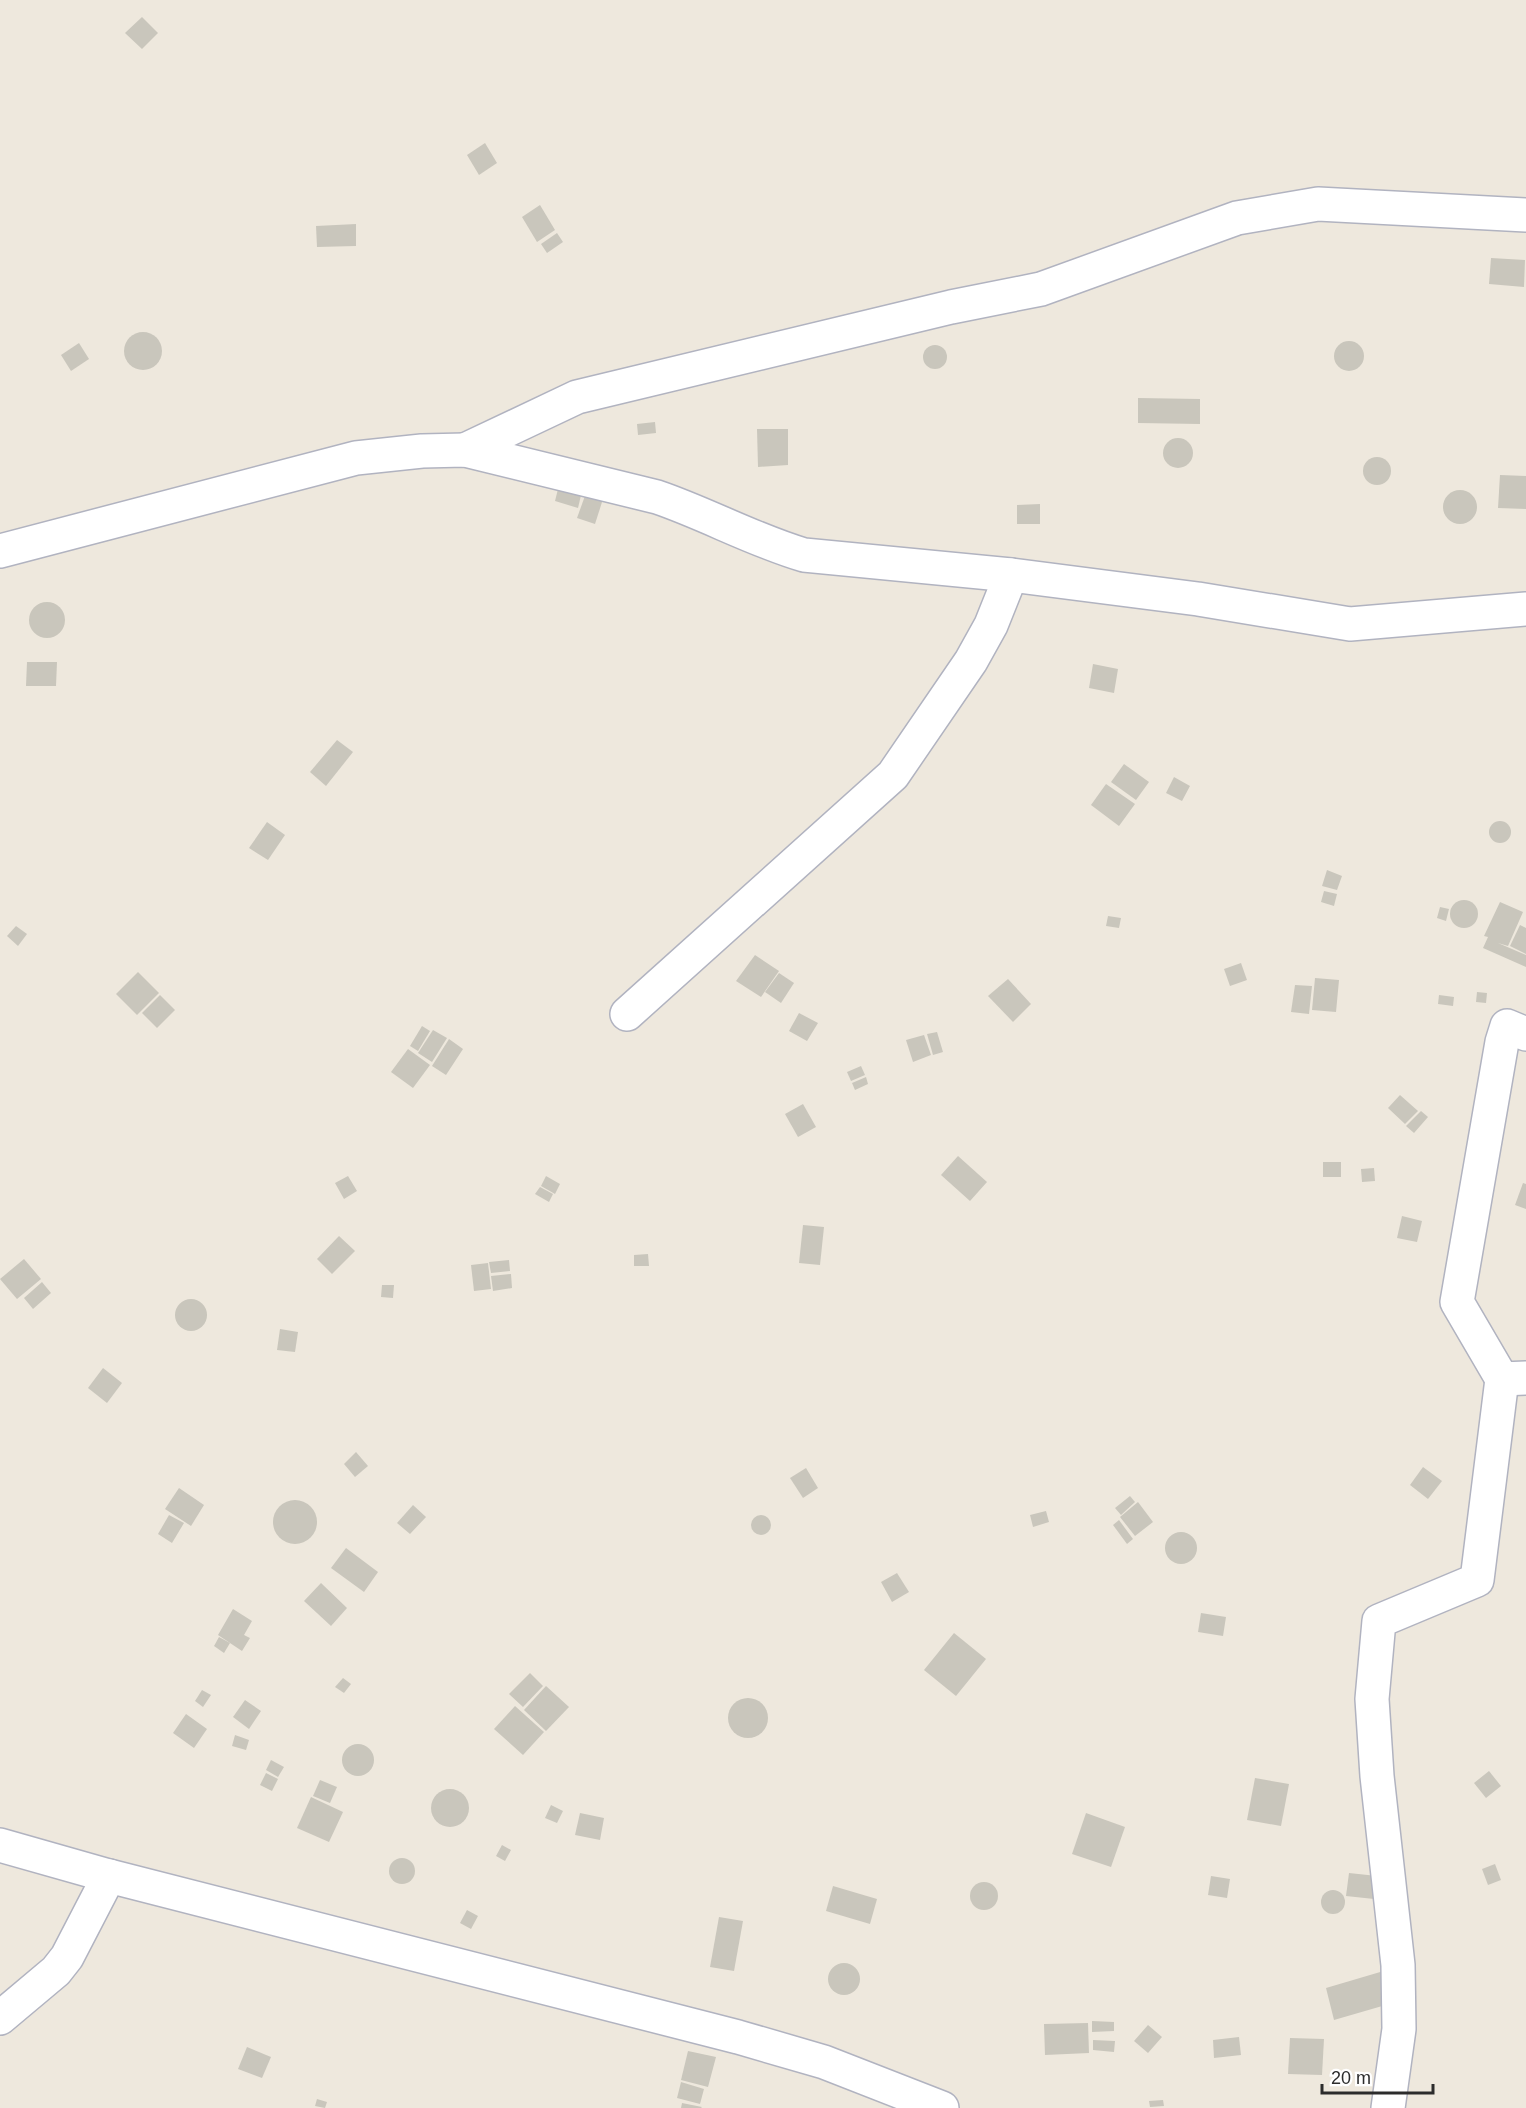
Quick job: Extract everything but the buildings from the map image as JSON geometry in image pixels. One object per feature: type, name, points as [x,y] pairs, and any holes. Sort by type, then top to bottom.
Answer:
[{"type":"street","points":[[465,450],[577,397],[951,307],[1041,289],[1237,218],[1318,204],[1526,215]]},
{"type":"street","points":[[0,551],[356,458],[422,451],[465,450],[657,497],[686,507],[777,547],[804,555],[1011,575],[1198,599],[1350,624],[1526,609]]},
{"type":"street","points":[[627,1014],[893,775],[971,661],[991,625],[1011,575]]},
{"type":"street","points":[[1388,2108],[1399,2029],[1398,1965],[1376,1765],[1372,1699],[1379,1621],[1477,1580],[1514,1378],[1457,1302],[1502,1042],[1507,1026],[1526,1034]]},
{"type":"street","points":[[0,1845],[109,1876],[738,2037],[824,2062],[909,2102],[942,2108]]},
{"type":"street","points":[[0,2018],[56,1971],[67,1958],[109,1876]]}]
